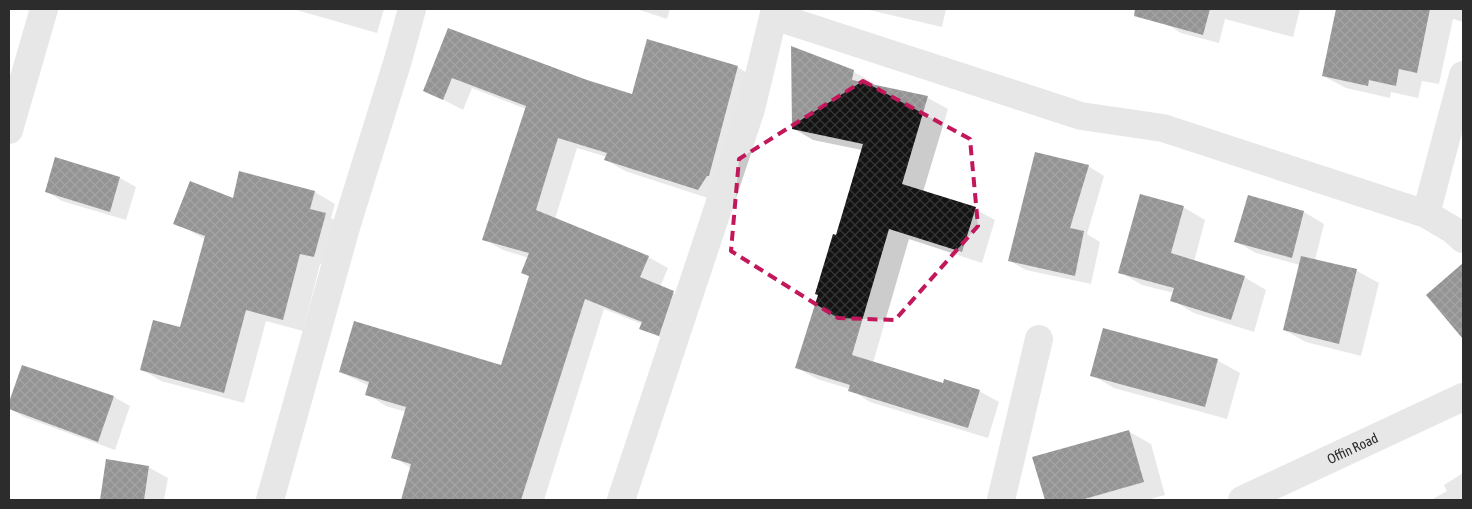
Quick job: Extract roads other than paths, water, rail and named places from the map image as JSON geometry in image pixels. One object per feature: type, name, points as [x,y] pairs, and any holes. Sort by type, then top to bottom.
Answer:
[{"type":"street","points":[[9,130],[44,9]]},
{"type":"street","points":[[270,500],[346,224],[398,60],[412,9]]},
{"type":"street","points":[[621,500],[751,109],[774,12],[1081,116],[1163,128],[1426,214],[1453,230],[1463,239]]},
{"type":"street","points":[[1426,214],[1463,75]]},
{"type":"street","points":[[1001,500],[1039,338]]},
{"type":"street","name":"Offin Road","points":[[1242,500],[1463,397]]}]
